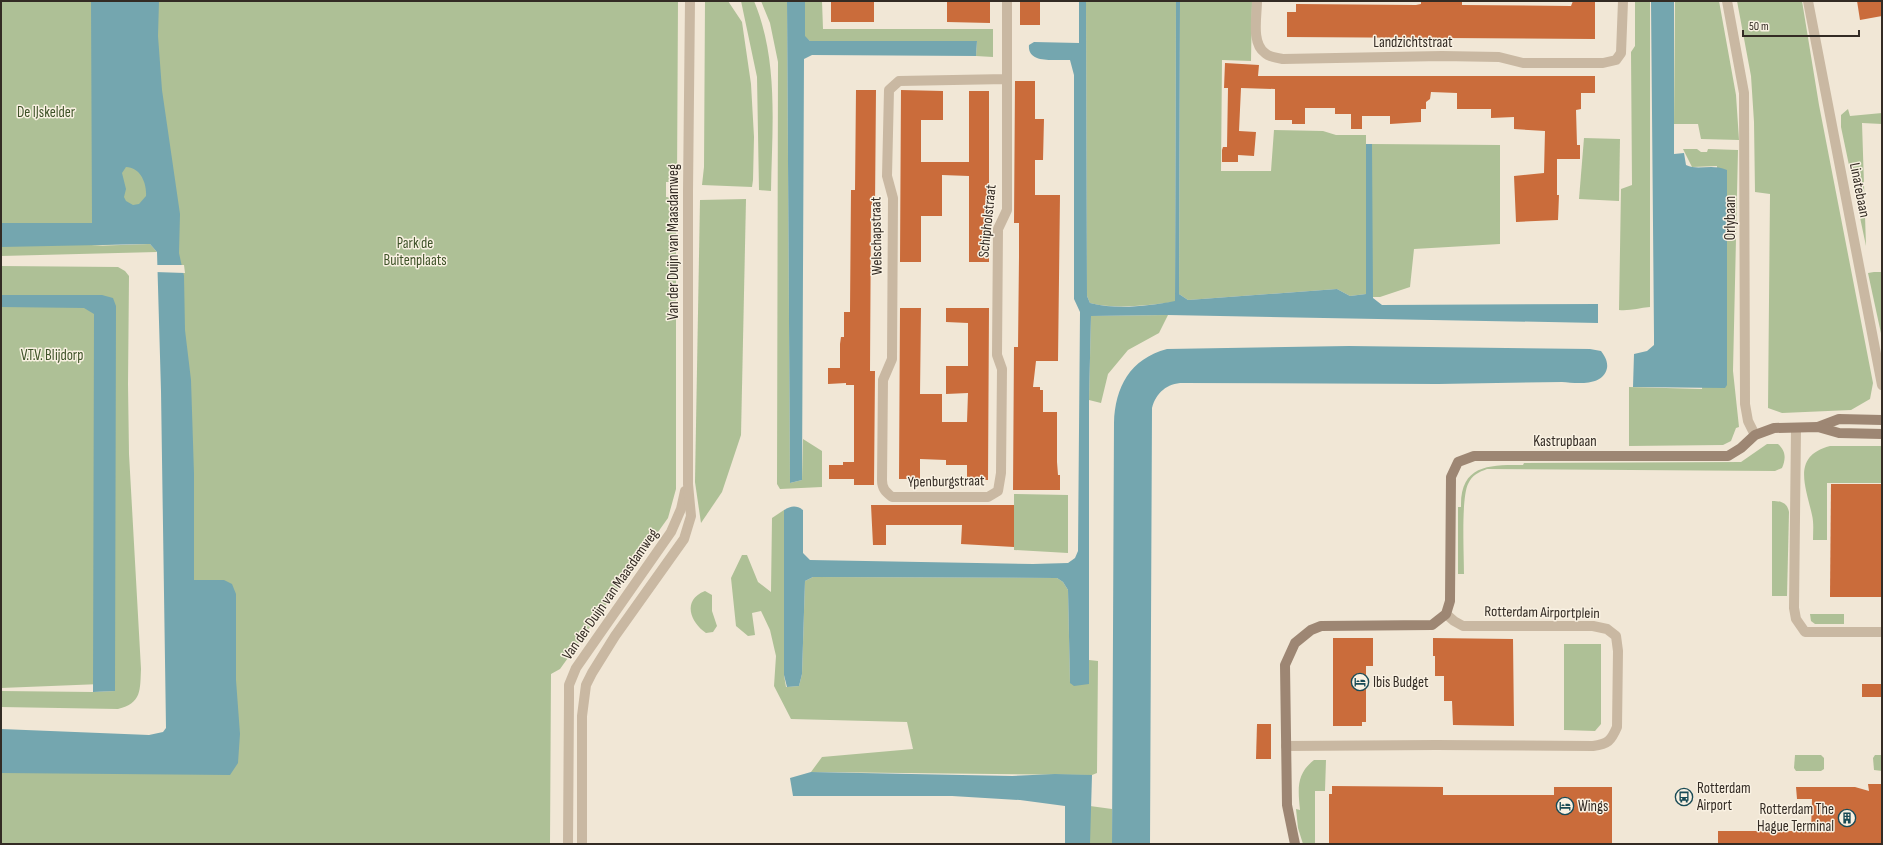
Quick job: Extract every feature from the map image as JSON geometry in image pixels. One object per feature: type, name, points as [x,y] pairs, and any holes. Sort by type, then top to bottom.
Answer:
[{"type":"main road","name":"Kastrupbaan","points":[[1818,427],[1839,418],[1882,420]]},
{"type":"main road","name":"Kastrupbaan","points":[[1446,614],[1450,601],[1451,477],[1458,462],[1474,456],[1728,456],[1741,448],[1755,435],[1774,428],[1818,427],[1839,433],[1882,434]]},
{"type":"main road","points":[[1295,844],[1287,806],[1285,665],[1295,643],[1311,630],[1321,626],[1432,624],[1446,614]]},
{"type":"street","name":"Van der Duijn van Maasdamweg","points":[[582,844],[582,716],[586,686],[592,673],[615,636],[684,539],[691,516],[688,484],[688,191],[690,1]]},
{"type":"street","name":"Schipholstraat","points":[[998,491],[1001,473],[1002,369],[997,355],[998,229],[1007,210],[1007,1]]},
{"type":"street","name":"Landzichtstraat","points":[[1257,1],[1257,40],[1260,48],[1266,54],[1283,59],[1442,56],[1499,57],[1523,63],[1603,63],[1616,60],[1622,49],[1623,1]]},
{"type":"street","name":"Orlybaan","points":[[1727,1],[1744,93],[1745,404],[1748,421],[1755,435]]},
{"type":"street","name":"Linatebaan","points":[[1808,1],[1882,385]]},
{"type":"street","name":"Welschapstraat","points":[[892,497],[882,486],[883,380],[892,359],[893,198],[887,176],[889,90],[899,81],[1007,79]]},
{"type":"street","points":[[1796,428],[1794,600],[1796,619],[1805,632],[1882,632]]},
{"type":"street","name":"Van der Duijn van Maasdamweg","points":[[568,844],[569,697],[572,677],[576,668],[671,532],[681,509],[688,484]]},
{"type":"street","name":"Ypenburgstraat","points":[[892,497],[988,497],[998,491]]},
{"type":"street","name":"Rotterdam Airportplein","points":[[1286,746],[1593,746],[1606,744],[1613,737],[1617,727],[1618,701],[1616,636],[1607,629],[1593,626],[1463,626],[1454,622],[1446,614]]},
{"type":"green space","name":"Park de Buitenplaats","points":[[1,1],[678,1],[677,182],[666,182],[666,197],[676,198],[676,489],[668,518],[560,669],[551,674],[550,844],[1,844],[1,749],[182,744],[163,240],[91,246],[150,244],[157,252],[1,256]]},
{"type":"green space","points":[[705,1],[728,1],[742,22],[751,84],[754,137],[752,187],[702,185],[704,167]]},
{"type":"green space","points":[[741,1],[754,1],[762,24],[771,71],[773,119],[771,191],[759,190],[757,77]]},
{"type":"green space","points":[[761,1],[787,1],[790,483],[802,480],[803,439],[822,451],[822,487],[780,489],[777,484],[778,62],[770,23]]},
{"type":"green space","points":[[805,1],[822,1],[823,29],[993,29],[993,57],[976,56],[977,41],[810,41],[805,37]]},
{"type":"green space","points":[[1086,1],[1176,1],[1175,302],[1121,307],[1090,303],[1087,296]]},
{"type":"green space","points":[[1180,1],[1252,1],[1251,61],[1222,60],[1221,171],[1271,171],[1274,130],[1323,131],[1336,135],[1366,135],[1366,294],[1350,296],[1337,289],[1188,300],[1179,294]]},
{"type":"green space","points":[[1635,1],[1650,1],[1650,307],[1619,310],[1621,189],[1632,185],[1631,52],[1635,46]]},
{"type":"green space","points":[[1675,1],[1719,1],[1736,95],[1739,140],[1701,139],[1698,124],[1674,124]]},
{"type":"green space","points":[[1737,1],[1802,1],[1819,105],[1873,383],[1870,399],[1851,410],[1782,413],[1768,408],[1770,194],[1755,192],[1754,122],[1751,76]]},
{"type":"green space","points":[[1848,109],[1850,116],[1882,113],[1882,124],[1862,123],[1866,246],[1841,127],[1841,115]]},
{"type":"green space","points":[[1584,138],[1620,139],[1619,201],[1579,199]]},
{"type":"green space","points":[[1372,144],[1500,145],[1500,244],[1414,249],[1410,287],[1380,297],[1372,297]]},
{"type":"green space","points":[[1683,149],[1697,149],[1701,152],[1707,152],[1708,149],[1738,150],[1733,371],[1739,427],[1736,428],[1731,441],[1723,445],[1629,446],[1629,387],[1702,389],[1717,166],[1692,167]]},
{"type":"green space","points":[[746,199],[741,435],[722,492],[701,523],[695,482],[700,200]]},
{"type":"green space","points":[[1,266],[118,267],[125,271],[129,276],[129,454],[141,669],[140,689],[136,699],[132,703],[118,709],[1,707],[1,691],[115,691],[102,295],[1,295]]},
{"type":"green space","points":[[1882,272],[1882,338],[1868,273]]},
{"type":"green space","name":"V.T.V. Blijdorp","points":[[1,301],[105,306],[101,684],[1,688]]},
{"type":"green space","points":[[1168,315],[1159,333],[1128,350],[1108,374],[1101,403],[1089,400],[1091,316]]},
{"type":"green space","points":[[1767,444],[1778,444],[1783,449],[1785,458],[1782,468],[1775,471],[1484,470],[1472,478],[1466,491],[1464,502],[1463,541],[1464,574],[1458,574],[1458,507],[1461,507],[1462,493],[1466,482],[1471,475],[1479,470],[1489,467],[1523,465],[1524,463],[1741,462]]},
{"type":"green space","points":[[1830,446],[1882,446],[1882,483],[1827,483],[1827,540],[1813,540],[1813,518],[1804,474],[1810,457],[1818,451]]},
{"type":"green space","points":[[1014,494],[1068,495],[1068,553],[1014,550]]},
{"type":"green space","points":[[1772,501],[1784,503],[1789,512],[1787,596],[1772,596]]},
{"type":"green space","points":[[784,510],[784,675],[786,687],[799,686],[802,674],[805,581],[813,577],[1057,578],[1063,582],[1068,590],[1070,683],[1089,684],[1089,660],[1098,661],[1097,773],[1092,775],[811,772],[822,757],[913,749],[907,722],[791,719],[774,686],[776,656],[770,630],[761,611],[752,613],[755,635],[748,636],[736,626],[731,578],[742,555],[747,555],[758,582],[771,592],[772,518]]},
{"type":"green space","points":[[705,591],[712,595],[712,611],[717,626],[713,632],[706,633],[696,623],[691,611],[693,600]]},
{"type":"green space","points":[[1810,614],[1844,614],[1844,624],[1815,624],[1811,621]]},
{"type":"green space","points":[[1564,644],[1601,644],[1601,724],[1595,731],[1564,730]]},
{"type":"green space","points":[[1795,755],[1821,755],[1824,758],[1824,769],[1821,771],[1796,771],[1794,768]]},
{"type":"green space","points":[[1875,755],[1882,755],[1882,771],[1874,770],[1873,758]]},
{"type":"green space","points":[[1314,760],[1326,760],[1325,791],[1315,791],[1315,844],[1303,844],[1298,828],[1296,809],[1300,810],[1299,789],[1301,776],[1308,765]]},
{"type":"green space","points":[[1090,806],[1112,809],[1112,844],[1090,844]]},
{"type":"water","points":[[91,1],[159,1],[158,36],[162,90],[180,214],[179,253],[184,276],[185,330],[191,380],[194,474],[194,580],[224,580],[232,584],[236,594],[236,680],[240,734],[238,763],[230,775],[1,773],[1,729],[149,735],[163,732],[166,728],[161,391],[157,252],[150,244],[1,247],[1,223],[92,223]],"holes":[[[126,167],[131,168],[142,177],[146,191],[146,196],[139,204],[133,205],[126,201],[124,197],[126,189],[122,173]]]},
{"type":"water","points":[[787,1],[805,1],[805,36],[810,41],[977,41],[976,56],[812,55],[804,59],[802,480],[790,483]]},
{"type":"water","points":[[1079,1],[1086,1],[1087,296],[1090,303],[1122,307],[1143,306],[1175,301],[1176,1],[1180,1],[1179,294],[1188,300],[1337,289],[1350,296],[1366,294],[1366,144],[1372,144],[1373,298],[1382,305],[1598,304],[1598,323],[1168,315],[1091,316],[1089,400],[1089,684],[1074,686],[1070,683],[1068,590],[1063,582],[1057,578],[813,577],[805,581],[802,674],[799,686],[787,687],[784,675],[784,510],[791,507],[796,507],[803,510],[803,553],[810,560],[1033,564],[1068,563],[1075,558],[1078,551],[1080,312],[1074,299],[1074,75],[1070,60],[1044,60],[1038,58],[1033,56],[1029,45],[1034,42],[1079,43]]},
{"type":"water","points":[[1651,1],[1674,1],[1674,154],[1684,153],[1686,165],[1691,167],[1716,167],[1727,170],[1727,385],[1725,388],[1633,387],[1634,354],[1647,351],[1654,345]]},
{"type":"water","points":[[1,295],[102,295],[113,298],[116,306],[115,691],[93,692],[94,314],[84,308],[1,307]]},
{"type":"water","points":[[1349,346],[1590,349],[1601,351],[1606,359],[1607,368],[1604,374],[1595,381],[1581,383],[1177,383],[1167,387],[1159,393],[1152,408],[1150,844],[1112,844],[1114,423],[1115,410],[1121,386],[1134,367],[1154,354],[1167,349]]},
{"type":"water","points":[[811,772],[1012,776],[1055,774],[1092,775],[1090,844],[1065,844],[1065,806],[1020,800],[952,796],[793,796],[790,778]]},
{"type":"pier","points":[[155,265],[184,265],[185,273],[155,272]]},
{"type":"building","points":[[831,1],[874,1],[874,22],[831,22]]},
{"type":"building","points":[[947,1],[990,1],[990,23],[947,22]]},
{"type":"building","points":[[1020,1],[1040,1],[1040,25],[1020,25]]},
{"type":"building","points":[[1462,1],[1462,5],[1571,6],[1573,1],[1595,1],[1595,39],[1287,37],[1287,12],[1296,12],[1296,4],[1416,5],[1421,4],[1421,2]]},
{"type":"building","points":[[1857,1],[1882,1],[1882,16],[1860,20]]},
{"type":"building","points":[[1225,63],[1259,65],[1258,76],[1595,76],[1595,93],[1581,93],[1581,109],[1576,110],[1577,145],[1580,145],[1580,159],[1557,159],[1557,195],[1559,195],[1558,220],[1516,222],[1514,176],[1544,173],[1545,131],[1514,129],[1514,117],[1491,118],[1491,109],[1457,109],[1457,93],[1431,92],[1430,99],[1426,102],[1426,109],[1421,109],[1421,122],[1390,124],[1390,116],[1362,116],[1362,129],[1351,129],[1351,114],[1335,114],[1335,108],[1305,108],[1305,124],[1292,124],[1292,120],[1275,120],[1275,89],[1241,88],[1239,131],[1256,132],[1254,156],[1238,155],[1238,162],[1222,162],[1223,147],[1227,147],[1228,88],[1224,88]]},
{"type":"building","points":[[1015,81],[1035,81],[1035,119],[1044,119],[1043,160],[1035,160],[1035,195],[1060,195],[1058,361],[1036,361],[1033,387],[1040,387],[1040,390],[1043,390],[1043,412],[1057,412],[1057,462],[1058,475],[1060,475],[1060,490],[1013,490],[1014,347],[1018,347],[1019,257],[1019,223],[1014,223]]},
{"type":"building","points":[[856,90],[876,90],[875,205],[871,205],[870,371],[875,371],[874,485],[854,485],[854,479],[829,479],[829,465],[843,465],[843,462],[854,462],[854,385],[846,385],[846,383],[828,384],[828,368],[840,368],[840,344],[841,337],[844,337],[844,312],[850,312],[851,190],[855,190]]},
{"type":"building","points":[[901,90],[943,91],[943,120],[921,120],[921,162],[969,162],[969,91],[989,91],[989,262],[969,262],[969,176],[942,175],[942,216],[921,216],[921,262],[900,262]]},
{"type":"building","points":[[900,308],[921,308],[920,394],[942,394],[942,422],[967,422],[968,393],[946,394],[946,366],[968,366],[968,323],[946,322],[946,308],[989,308],[988,480],[967,480],[967,465],[946,465],[946,460],[920,459],[920,479],[899,479]]},
{"type":"building","points":[[1831,484],[1882,484],[1882,597],[1830,597]]},
{"type":"building","points":[[871,505],[1014,505],[1014,547],[961,544],[962,525],[886,525],[886,545],[873,545]]},
{"type":"building","points":[[1333,638],[1373,638],[1373,666],[1366,666],[1366,722],[1362,722],[1362,726],[1333,726]]},
{"type":"building","points":[[1433,638],[1513,639],[1514,726],[1453,725],[1452,701],[1444,701],[1444,676],[1435,676]]},
{"type":"building","points":[[1862,684],[1882,684],[1882,697],[1862,697]]},
{"type":"building","points":[[1257,724],[1271,724],[1271,759],[1256,759]]},
{"type":"building","name":"Rotterdam The Hague Terminal","points":[[1868,784],[1882,784],[1882,844],[1718,844],[1718,831],[1811,831],[1812,799],[1797,799],[1796,787],[1855,787],[1869,791]]},
{"type":"building","points":[[1332,786],[1443,787],[1443,795],[1554,795],[1554,787],[1612,787],[1612,844],[1329,844],[1329,794],[1332,794]]},
{"type":"place","name":"Ibis Budget","points":[[1360,682]]},
{"type":"place","name":"Rotterdam Airport","points":[[1684,797]]},
{"type":"place","name":"Wings","points":[[1565,806]]},
{"type":"place","name":"Rotterdam The Hague Terminal","points":[[1847,818]]},
{"type":"park label","name":"De IJskelder","points":[[46,112]]}]
